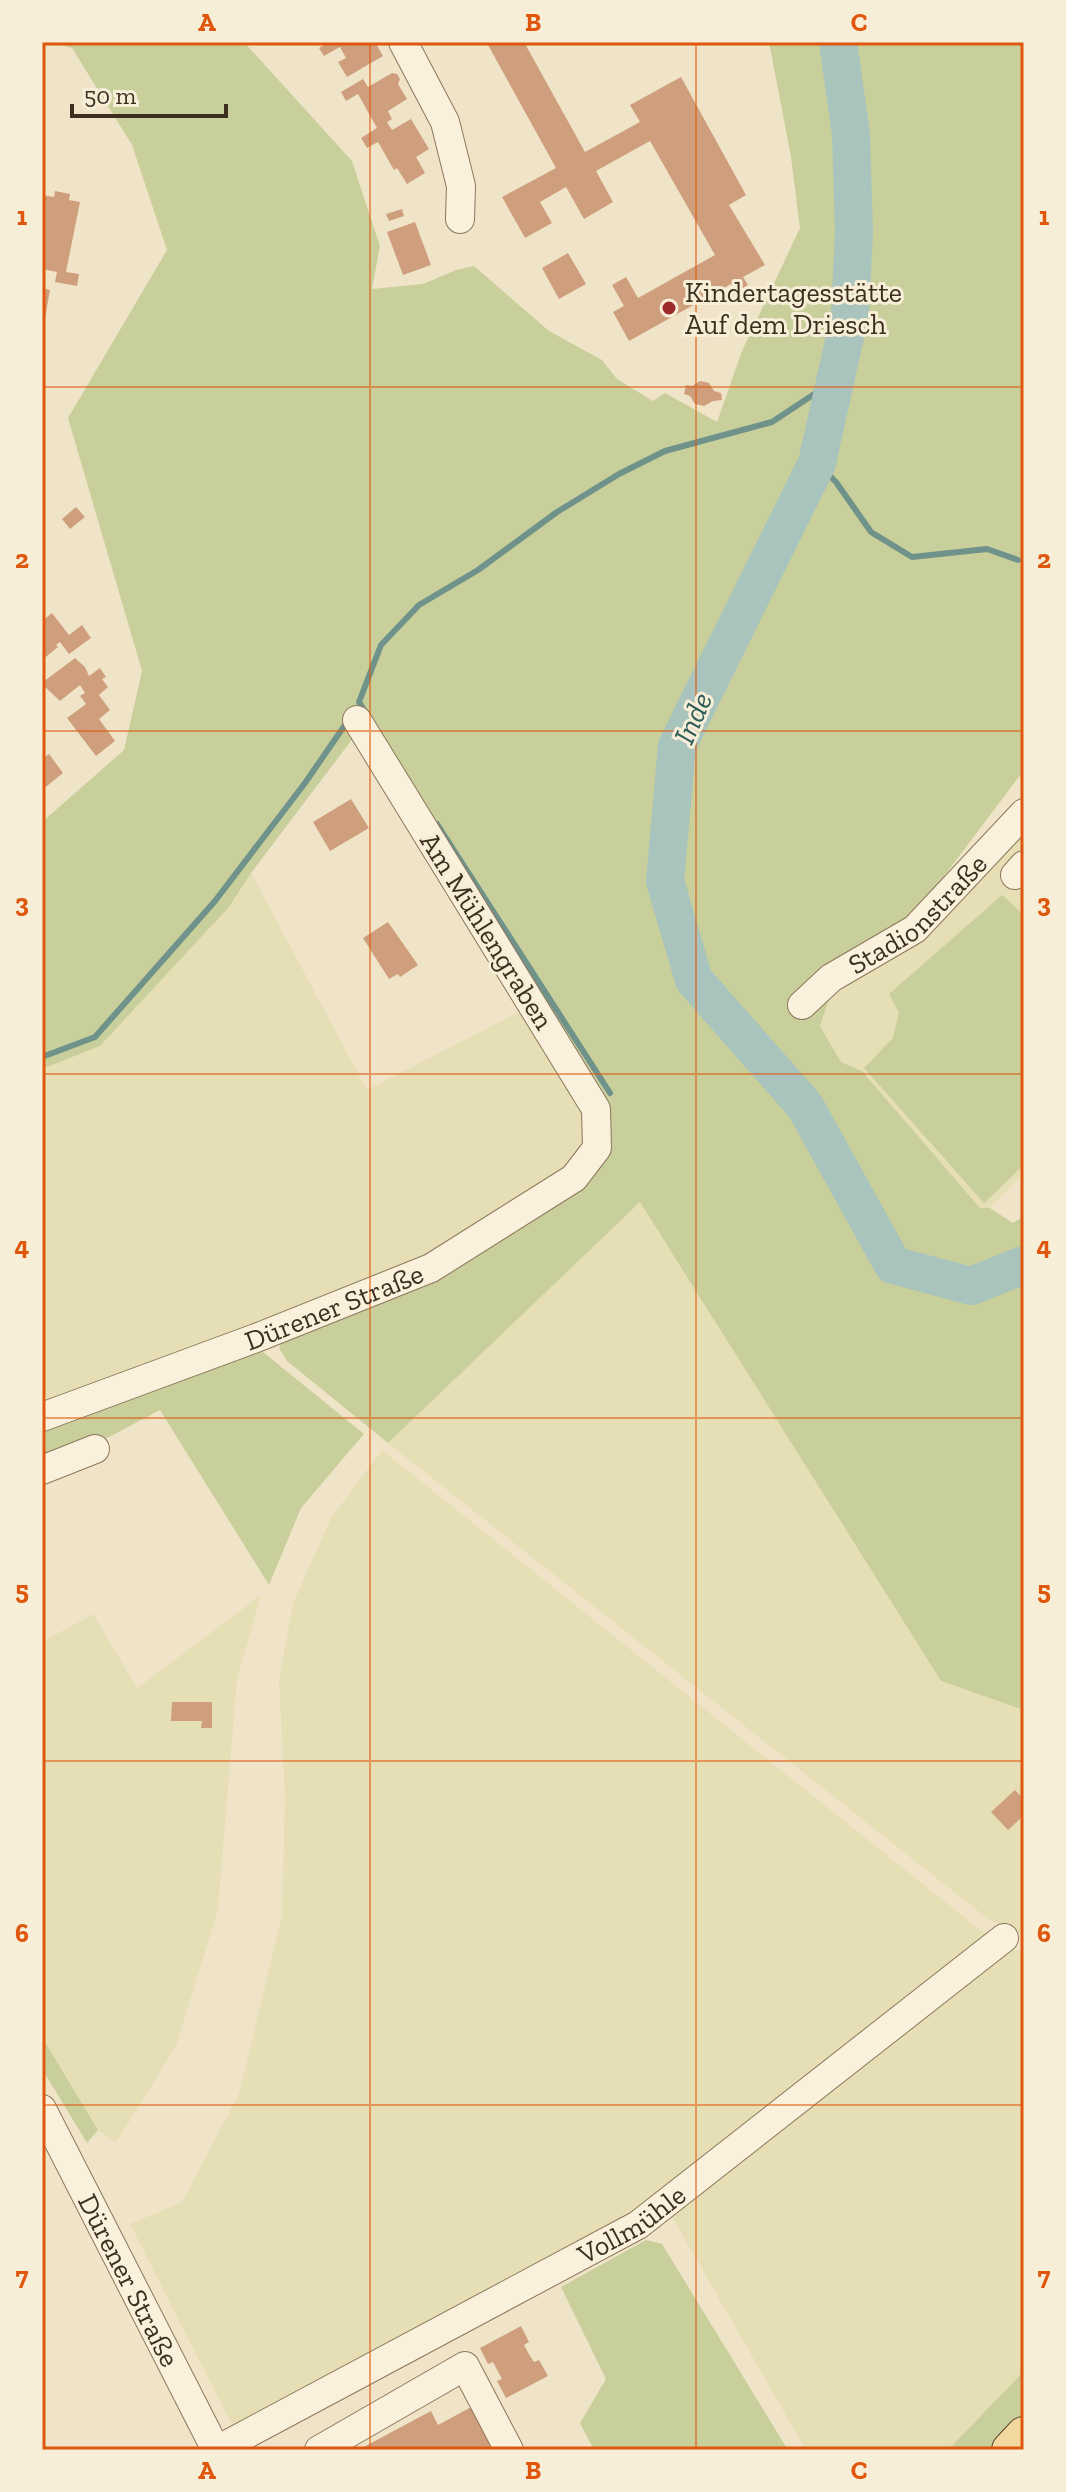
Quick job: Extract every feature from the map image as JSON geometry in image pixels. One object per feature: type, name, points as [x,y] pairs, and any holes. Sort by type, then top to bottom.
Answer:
[{"type":"main road","points":[[1010,2450],[1024,2435]]},
{"type":"street","points":[[403,42],[445,122],[461,186],[460,219]]},
{"type":"street","name":"Am Mühlengraben","points":[[357,720],[596,1109],[597,1148]]},
{"type":"street","name":"Stadionstraße","points":[[802,1005],[831,978],[915,929],[1024,813]]},
{"type":"street","name":"Dürener Straße","points":[[42,1417],[256,1338],[431,1268],[574,1178],[597,1148]]},
{"type":"street","points":[[42,1470],[95,1449]]},
{"type":"street","name":"Vollmühle","points":[[217,2450],[638,2225],[1004,1938]]},
{"type":"street","name":"Dürener Straße","points":[[42,2109],[217,2450]]},
{"type":"street","points":[[319,2450],[465,2366],[509,2450]]},
{"type":"shaded area","points":[[1024,826],[1024,1174],[990,1208],[980,1208],[862,1071],[841,1062],[820,1026],[829,999],[919,933]]},
{"type":"shaded area","points":[[251,873],[367,1090],[527,1008],[590,1112],[591,1146],[569,1172],[429,1262],[42,1408],[42,1069],[100,1046],[229,907]]},
{"type":"shaded area","points":[[640,1201],[941,1681],[1024,1710],[1024,1936],[988,1919],[388,1443]]},
{"type":"shaded area","points":[[382,1450],[979,1929],[1024,1954],[1024,2371],[948,2450],[806,2450],[660,2196],[233,2427],[130,2224],[182,2202],[239,2094],[282,1916],[285,1797],[279,1680],[293,1603],[331,1518]]},
{"type":"shaded area","points":[[261,1595],[237,1679],[218,1910],[176,2046],[116,2143],[98,2130],[42,2037],[42,1642],[93,1614],[137,1688]]},
{"type":"green space","points":[[49,42],[244,42],[352,161],[380,246],[372,289],[423,284],[474,266],[549,331],[602,360],[617,379],[653,401],[665,393],[717,422],[742,351],[800,228],[791,157],[769,42],[1018,42],[1024,48],[1024,770],[908,924],[818,978],[829,999],[820,1026],[841,1062],[862,1071],[980,1208],[990,1208],[1013,1223],[1024,1216],[1024,1710],[941,1681],[640,1202],[388,1443],[287,1361],[279,1348],[287,1331],[433,1274],[604,1150],[357,733],[251,873],[229,907],[100,1046],[42,1069],[42,822],[124,750],[142,671],[68,418],[167,250],[132,145],[72,48]]},
{"type":"green space","points":[[1002,895],[1024,915],[1024,1165],[984,1203],[864,1068],[893,1038],[899,1013],[889,994]]},
{"type":"green space","points":[[253,1344],[364,1434],[301,1508],[269,1585],[160,1410],[94,1445],[42,1465],[42,1423]]},
{"type":"green space","points":[[42,2037],[98,2130],[87,2143],[42,2069]]},
{"type":"green space","points":[[646,2240],[662,2244],[788,2450],[594,2450],[580,2423],[606,2379],[561,2287]]},
{"type":"green space","points":[[1024,2371],[1024,2413],[987,2450],[948,2450]]},
{"type":"building","points":[[329,42],[375,42],[383,56],[347,77],[338,62],[346,58],[340,47],[324,56],[319,48]]},
{"type":"building","points":[[493,42],[524,42],[585,152],[640,122],[630,105],[681,77],[746,195],[729,205],[765,265],[743,277],[748,285],[735,293],[731,284],[629,341],[613,312],[624,306],[612,285],[626,277],[638,298],[715,255],[650,141],[596,171],[613,202],[584,219],[566,187],[540,202],[552,223],[525,238],[502,197],[556,168],[488,45]]},
{"type":"building","points":[[392,73],[400,79],[398,84],[407,99],[388,111],[392,119],[387,122],[392,130],[411,119],[429,149],[416,157],[425,173],[407,184],[397,168],[394,170],[378,142],[367,148],[361,138],[377,128],[358,94],[346,101],[341,92],[363,79],[368,87]]},
{"type":"building","points":[[55,191],[70,194],[69,200],[80,202],[66,272],[79,274],[77,286],[55,282],[57,272],[42,269],[42,195],[54,197]]},
{"type":"building","points":[[402,209],[404,216],[389,221],[386,214]]},
{"type":"building","points":[[415,222],[431,265],[403,275],[387,232]]},
{"type":"building","points":[[568,253],[586,284],[559,299],[542,268]]},
{"type":"building","points":[[42,288],[50,290],[44,324],[42,324]]},
{"type":"building","points":[[700,381],[709,383],[714,391],[721,393],[722,400],[704,406],[695,404],[690,396],[684,394],[686,385],[692,386]]},
{"type":"building","points":[[76,507],[85,517],[70,529],[62,519]]},
{"type":"building","points":[[52,613],[69,635],[82,625],[91,638],[69,654],[60,642],[42,660],[42,621]]},
{"type":"building","points":[[75,658],[89,676],[100,668],[106,677],[102,679],[108,687],[99,695],[110,710],[99,719],[115,741],[96,756],[67,718],[86,704],[80,696],[85,693],[80,685],[60,701],[43,682]]},
{"type":"building","points":[[49,754],[63,773],[42,790],[42,759]]},
{"type":"building","points":[[351,799],[369,828],[330,851],[313,822]]},
{"type":"building","points":[[388,922],[418,965],[400,977],[398,974],[389,979],[363,938]]},
{"type":"building","points":[[172,1702],[212,1702],[212,1728],[201,1728],[202,1721],[171,1721]]},
{"type":"building","points":[[1015,1790],[1024,1800],[1024,1815],[1008,1830],[991,1812]]},
{"type":"building","points":[[521,2326],[529,2342],[524,2345],[534,2362],[539,2360],[548,2376],[506,2398],[497,2381],[502,2379],[493,2362],[488,2364],[480,2348]]},
{"type":"building","points":[[475,2405],[498,2450],[358,2450],[431,2411],[438,2425]]},
{"type":"waterway","name":"Inde","points":[[838,42],[851,134],[854,232],[850,314],[817,463],[677,746],[665,881],[694,980],[805,1106],[893,1265],[971,1286],[1024,1265]]},
{"type":"waterway","points":[[366,713],[359,702],[381,645],[419,605],[478,570],[557,512],[619,474],[665,451],[772,422],[834,381]]},
{"type":"waterway","points":[[817,463],[836,482],[871,532],[912,557],[987,549],[1018,560]]},
{"type":"waterway","points":[[42,1057],[95,1037],[215,901],[305,783],[347,722]]},
{"type":"waterway","points":[[437,824],[610,1093]]},
{"type":"place","name":"Kindertagesstätte Auf dem Driesch","points":[[669,308]]}]
